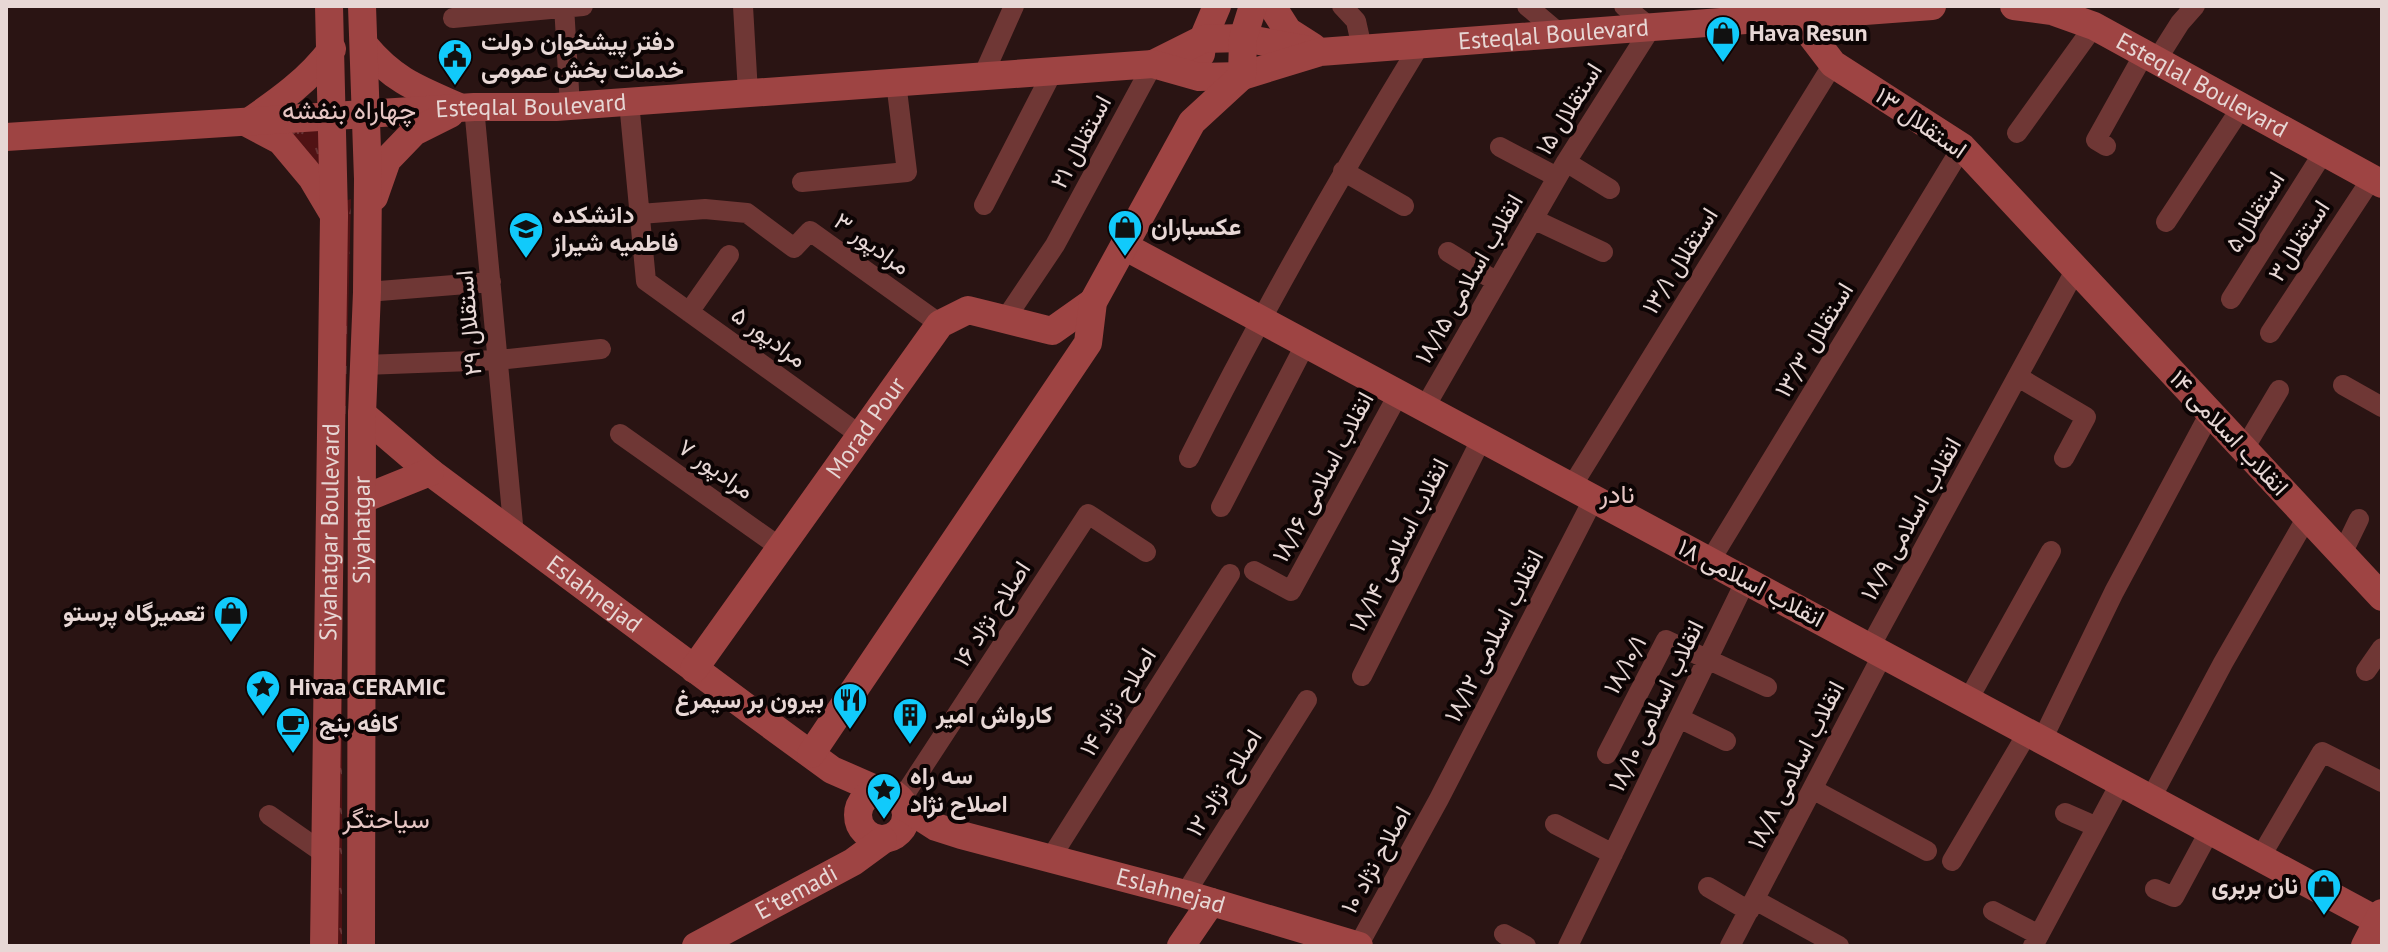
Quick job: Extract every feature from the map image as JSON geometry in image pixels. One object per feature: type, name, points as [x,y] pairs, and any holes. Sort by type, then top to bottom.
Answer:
[{"type":"main road","name":"Siyahatgar Boulevard","points":[[324,946],[334,216],[329,6]]},
{"type":"main road","name":"Siyahatgar","points":[[361,946],[362,414],[367,292],[362,6]]},
{"type":"main road","points":[[1192,122],[1203,39],[1217,6]]},
{"type":"main road","points":[[821,762],[1088,343],[1093,302],[1192,122],[1242,76],[1243,38],[1253,6]]},
{"type":"main road","points":[[1272,6],[1288,31],[1320,52]]},
{"type":"main road","name":"Esteqlal Boulevard","points":[[6,137],[468,108],[570,106],[1153,64],[1199,77],[1242,76],[1320,52],[1651,28],[1757,11],[1797,17],[1932,6]]},
{"type":"main road","name":"Esteqlal Boulevard","points":[[2014,6],[2052,11],[2094,26],[2377,181]]},
{"type":"main road","name":"۱۳ استقلال","points":[[1797,17],[1833,64],[1962,147],[2076,269]]},
{"type":"main road","name":"Esteqlal Boulevard","points":[[1153,64],[1203,39],[1243,38],[1320,52]]},
{"type":"main road","points":[[365,46],[383,67],[408,84],[468,108]]},
{"type":"main road","points":[[332,49],[317,69],[292,91],[247,123],[281,141],[312,178],[334,216]]},
{"type":"main road","points":[[367,214],[387,160],[414,132],[468,108]]},
{"type":"main road","name":"۱۸ انقلاب اسلامی","points":[[1124,246],[2210,830],[2380,917]]},
{"type":"main road","name":"۱۴ انقلاب اسلامی","points":[[2076,269],[2382,597]]},
{"type":"main road","points":[[940,324],[968,310],[1052,331],[1093,302]]},
{"type":"main road","name":"Morad Pour","points":[[694,669],[940,324]]},
{"type":"main road","name":"Eslahnejad","points":[[362,414],[430,472],[821,762]]},
{"type":"main road","points":[[363,499],[430,472]]},
{"type":"main road","points":[[821,762],[895,799],[936,827]]},
{"type":"main road","points":[[821,762],[875,829]]},
{"type":"main road","points":[[875,829],[865,797],[895,799]]},
{"type":"main road","points":[[875,829],[905,822],[895,799]]},
{"type":"main road","points":[[875,829],[936,827]]},
{"type":"main road","name":"Eslahnejad","points":[[936,827],[1198,898],[1358,946]]},
{"type":"main road","name":"E'temadi","points":[[696,946],[853,862],[875,829]]},
{"type":"main road","points":[[1181,946],[1198,898]]},
{"type":"main road","points":[[2365,946],[2380,917]]},
{"type":"street","points":[[743,6],[748,93]]},
{"type":"street","points":[[982,78],[1014,6]]},
{"type":"street","points":[[1342,6],[1356,21],[1362,48]]},
{"type":"street","points":[[1527,6],[1560,34]]},
{"type":"street","points":[[1624,6],[1651,28]]},
{"type":"street","points":[[2106,146],[2096,140],[2150,58],[2195,6]]},
{"type":"street","points":[[453,18],[571,7],[570,106]]},
{"type":"street","points":[[2017,133],[2094,26]]},
{"type":"street","name":"۱۵ استقلال","points":[[1562,170],[1651,28]]},
{"type":"street","points":[[1189,458],[1343,171],[1421,43]]},
{"type":"street","name":"۲۱ استقلال","points":[[1006,318],[1055,245],[1153,64]]},
{"type":"street","name":"۱۳/۱ استقلال","points":[[1583,492],[1833,64]]},
{"type":"street","points":[[984,205],[1053,71]]},
{"type":"street","points":[[802,182],[907,172],[896,82]]},
{"type":"street","points":[[629,102],[640,214]]},
{"type":"street","name":"۲۹ استقلال","points":[[468,108],[491,282],[514,535]]},
{"type":"street","points":[[2166,222],[2241,108]]},
{"type":"street","points":[[1500,147],[1610,189]]},
{"type":"street","name":"۱۳/۳ استقلال","points":[[1710,561],[1962,147]]},
{"type":"street","name":"استقلال۵","points":[[2231,299],[2323,153]]},
{"type":"street","name":"۱۸/۱۵ انقلاب اسلامی","points":[[1425,407],[1562,170]]},
{"type":"street","points":[[1343,171],[1404,206]]},
{"type":"street","name":"استقلال۳","points":[[2270,333],[2377,181]]},
{"type":"street","name":"۳ مرادپور","points":[[640,214],[705,209],[747,213],[794,248],[810,231],[940,324]]},
{"type":"street","name":"۵ مرادپور","points":[[640,214],[646,281],[860,435]]},
{"type":"street","points":[[1533,219],[1603,252]]},
{"type":"street","points":[[1448,252],[1497,282]]},
{"type":"street","points":[[689,312],[729,255]]},
{"type":"street","name":"۱۸/۹ انقلاب اسلامی","points":[[1876,650],[2076,269]]},
{"type":"street","points":[[367,292],[491,282]]},
{"type":"street","points":[[1221,507],[1306,343]]},
{"type":"street","points":[[364,365],[498,360],[601,349]]},
{"type":"street","points":[[2018,377],[2086,417],[2064,458]]},
{"type":"street","points":[[2343,385],[2381,402]]},
{"type":"street","points":[[2244,449],[2279,390]]},
{"type":"street","name":"۱۸/۱۶ انقلاب اسلامی","points":[[1254,571],[1291,591],[1399,393]]},
{"type":"street","points":[[1952,861],[2035,736],[2210,413]]},
{"type":"street","name":"۷ مرادپور","points":[[620,434],[781,548]]},
{"type":"street","name":"۱۸/۱۴ انقلاب اسلامی","points":[[1362,676],[1482,438]]},
{"type":"street","name":"۱۸/۱۲ انقلاب اسلامی","points":[[1439,799],[1583,492]]},
{"type":"street","name":"۱۶ اصلاح نژاد","points":[[895,799],[1088,514],[1146,552]]},
{"type":"street","points":[[2151,798],[2223,663],[2307,517]]},
{"type":"street","points":[[2342,554],[2359,519]]},
{"type":"street","points":[[1968,700],[2051,551]]},
{"type":"street","name":"۱۴ اصلاح نژاد","points":[[1050,859],[1230,574]]},
{"type":"street","name":"۱۸/۱۰ انقلاب اسلامی","points":[[1568,946],[1746,580]]},
{"type":"street","name":"۱۸/۱۰/۱","points":[[1607,754],[1666,640],[1708,660]]},
{"type":"street","points":[[2366,671],[2382,648]]},
{"type":"street","name":"۱۸/۸ انقلاب اسلامی","points":[[1730,946],[1814,790],[1876,650]]},
{"type":"street","points":[[1708,660],[1767,687]]},
{"type":"street","name":"۱۲ اصلاح نژاد","points":[[1198,898],[1307,700]]},
{"type":"street","points":[[1679,718],[1726,741]]},
{"type":"street","points":[[2261,856],[2322,752],[2382,782]]},
{"type":"street","points":[[1993,911],[2036,940],[2121,782]]},
{"type":"street","points":[[1814,790],[1927,851]]},
{"type":"street","name":"۱۰ اصلاح نژاد","points":[[1358,946],[1439,799]]},
{"type":"street","points":[[2065,813],[2097,827]]},
{"type":"street","points":[[269,815],[325,854]]},
{"type":"street","points":[[1555,824],[1613,854]]},
{"type":"street","points":[[2155,889],[2174,897],[2210,830]]},
{"type":"street","points":[[1708,887],[1839,946]]},
{"type":"street","points":[[1504,934],[1526,946]]},
{"type":"green space","points":[[320,130],[321,181],[280,131]]},
{"type":"green space","points":[[351,199],[342,552],[342,946],[334,946],[345,201]]},
{"type":"place","name":"Hava Resun","points":[[1723,64]]},
{"type":"place","name":"دفتر پیشخوان دولت خدمات بخش عمومی","points":[[455,87]]},
{"type":"place","name":"عکسباران","points":[[1125,258]]},
{"type":"place","name":"دانشکده فاطمیه شیراز","points":[[526,260]]},
{"type":"place","name":"تعمیرگاه پرستو","points":[[231,644]]},
{"type":"place","name":"Hivaa CERAMIC","points":[[263,718]]},
{"type":"place","name":"بیرون بر سیمرغ","points":[[850,731]]},
{"type":"place","name":"کارواش امیر","points":[[910,746]]},
{"type":"place","name":"کافه بنج","points":[[293,755]]},
{"type":"place","name":"سه راه اصلاح نژاد","points":[[884,821]]},
{"type":"place","name":"نان بربری","points":[[2324,917]]},
{"type":"district","name":"چهاراه بنفشه","points":[[349,110]]},
{"type":"district","name":"نادر","points":[[1617,494]]},
{"type":"district","name":"سیاحتگر","points":[[386,819]]}]
